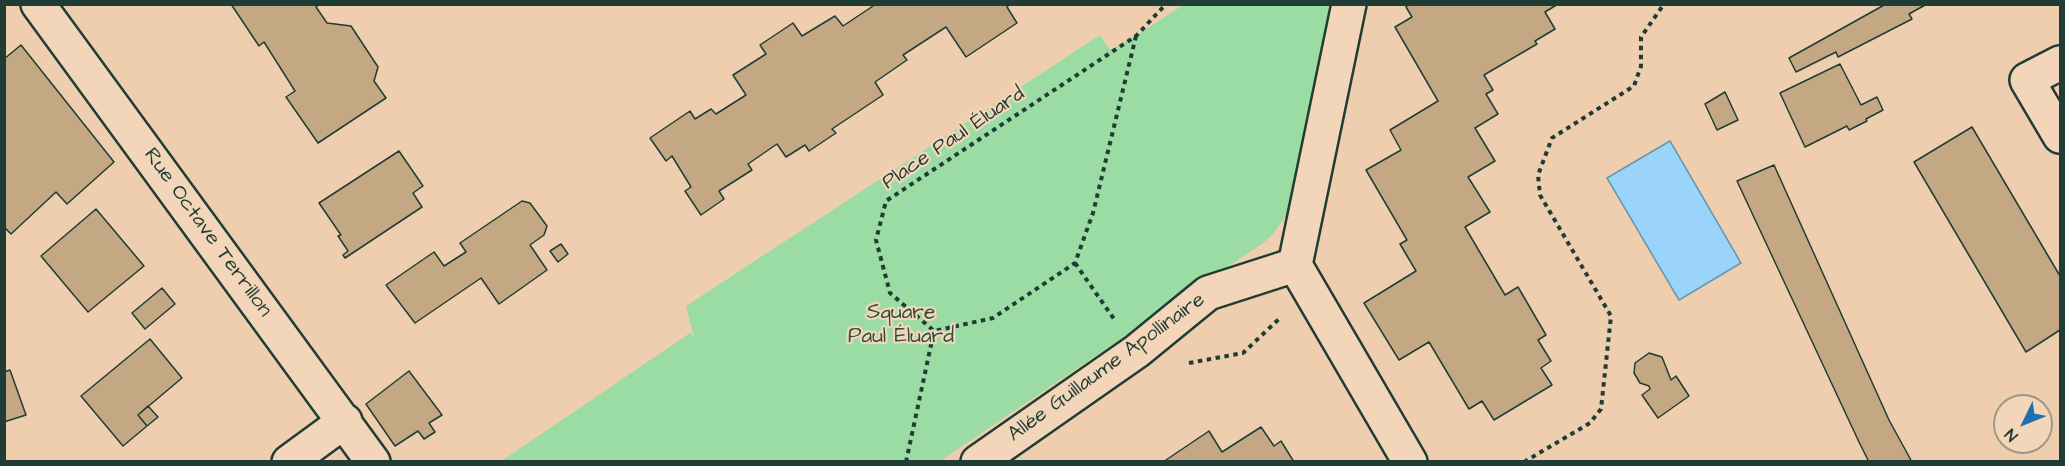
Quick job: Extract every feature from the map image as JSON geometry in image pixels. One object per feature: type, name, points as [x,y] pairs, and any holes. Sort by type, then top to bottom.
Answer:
[{"type":"street","name":"Rue Octave Terrillon","points":[[39,4],[373,462]]},
{"type":"street","points":[[1349,4],[1295,266],[1410,462]]},
{"type":"street","points":[[2061,63],[2027,80],[2061,136]]},
{"type":"street","name":"Allée Guillaume Apollinaire","points":[[978,462],[1137,351],[1208,293],[1295,266]]},
{"type":"street","points":[[289,462],[345,421]]},
{"type":"path","name":"Place Paul Éluard","points":[[934,331],[890,294],[876,240],[886,201],[1136,36],[1166,4]]},
{"type":"path","points":[[1524,462],[1590,423],[1601,409],[1611,316],[1540,195],[1538,175],[1552,138],[1634,86],[1641,66],[1641,37],[1664,4]]},
{"type":"path","name":"Place Paul Éluard","points":[[1075,263],[1093,213],[1136,36]]},
{"type":"path","points":[[906,462],[934,331],[993,318],[1075,263],[1137,351]]},
{"type":"path","points":[[1186,363],[1244,353],[1290,309],[1312,295]]},
{"type":"green space","name":"Square Paul Éluard","points":[[1183,5],[1327,5],[1332,16],[1295,203],[1273,234],[1263,243],[940,461],[500,462],[690,333],[694,338],[686,306],[1100,35],[1110,50]]},
{"type":"water","points":[[1670,141],[1741,263],[1679,300],[1607,178]]},
{"type":"building","points":[[231,4],[320,4],[316,7],[327,23],[351,26],[378,67],[374,81],[386,98],[318,143],[286,97],[295,91],[264,42],[259,46]]},
{"type":"building","points":[[872,4],[1010,4],[1007,7],[1017,23],[966,57],[946,27],[903,55],[907,60],[875,82],[883,95],[832,129],[836,133],[809,151],[805,145],[786,157],[777,144],[748,164],[752,170],[719,191],[724,199],[701,215],[685,191],[691,187],[672,156],[666,161],[650,138],[690,111],[695,119],[711,109],[716,114],[746,95],[733,75],[766,54],[760,45],[793,23],[802,36],[835,16],[843,26],[873,6]]},
{"type":"building","points":[[1410,4],[1558,4],[1545,12],[1555,29],[1535,41],[1537,44],[1484,75],[1493,90],[1486,94],[1498,114],[1475,128],[1495,161],[1468,177],[1490,212],[1465,227],[1505,295],[1518,287],[1546,335],[1538,340],[1551,361],[1541,368],[1552,385],[1494,420],[1482,401],[1469,409],[1429,342],[1399,360],[1364,303],[1416,271],[1400,244],[1407,240],[1366,170],[1401,150],[1390,130],[1438,101],[1395,27],[1412,17],[1406,7]]},
{"type":"building","points":[[1886,4],[1927,4],[1909,14],[1912,19],[1838,57],[1836,52],[1796,72],[1789,58]]},
{"type":"building","points":[[21,45],[114,162],[67,204],[56,192],[11,234],[4,227],[4,59]]},
{"type":"building","points":[[1840,64],[1861,105],[1877,97],[1883,110],[1849,130],[1847,126],[1805,147],[1780,93]]},
{"type":"building","points":[[1725,92],[1738,120],[1717,130],[1705,104]]},
{"type":"building","points":[[1972,127],[2060,276],[2060,330],[2026,352],[1914,162]]},
{"type":"building","points":[[399,151],[423,186],[413,193],[422,207],[345,258],[343,255],[348,251],[338,236],[341,235],[319,203]]},
{"type":"building","points":[[1774,165],[1889,420],[1912,462],[1869,462],[1737,181]]},
{"type":"building","points":[[522,201],[530,203],[547,226],[544,235],[530,245],[547,270],[499,304],[481,278],[415,323],[386,285],[434,252],[444,266],[466,252],[460,243]]},
{"type":"building","points":[[96,209],[144,266],[88,312],[41,256]]},
{"type":"building","points":[[561,244],[568,254],[558,262],[550,251]]},
{"type":"building","points":[[162,288],[175,304],[145,329],[132,313]]},
{"type":"building","points":[[150,339],[182,378],[138,415],[147,426],[123,446],[81,396]]},
{"type":"building","points":[[1649,353],[1662,357],[1671,380],[1676,376],[1689,396],[1658,418],[1642,395],[1650,389],[1649,386],[1640,383],[1634,373],[1635,363]]},
{"type":"building","points":[[10,370],[26,415],[4,422],[4,372]]},
{"type":"building","points":[[409,371],[442,415],[429,423],[435,432],[424,439],[418,431],[395,446],[366,404]]},
{"type":"building","points":[[148,406],[158,417],[147,426],[138,415]]},
{"type":"building","points":[[1261,427],[1274,446],[1281,441],[1294,462],[1163,462],[1209,431],[1222,452]]}]
